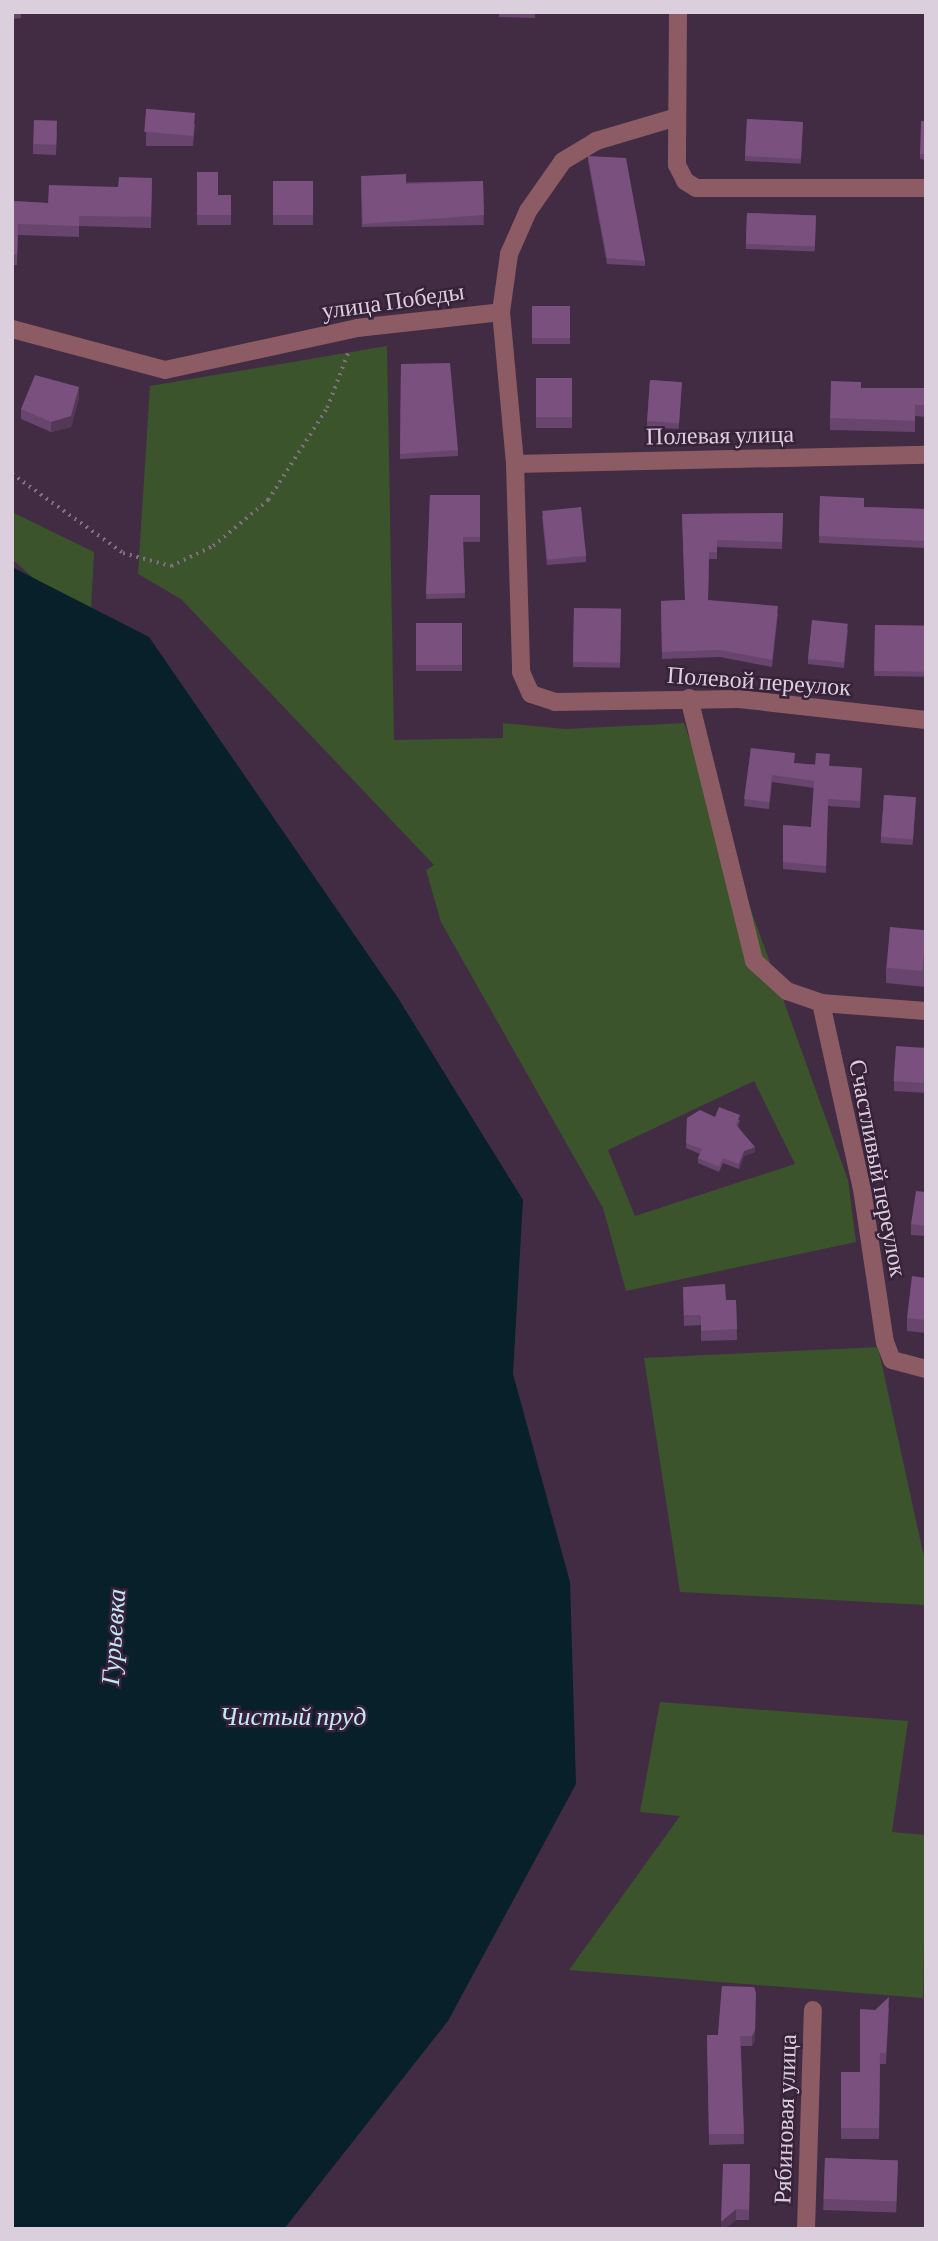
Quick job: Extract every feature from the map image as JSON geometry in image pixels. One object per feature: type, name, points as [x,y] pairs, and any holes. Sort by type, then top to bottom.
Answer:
[{"type":"street","points":[[678,12],[677,165],[696,188],[926,188]]},
{"type":"street","name":"улица Победы","points":[[12,329],[165,370],[357,328],[501,312],[509,254],[527,211],[563,161],[596,141],[677,117]]},
{"type":"street","points":[[501,312],[515,464]]},
{"type":"street","name":"Полевая улица","points":[[515,464],[926,455]]},
{"type":"street","name":"Полевой переулок","points":[[515,464],[521,672],[531,694],[555,702],[689,698],[926,720]]},
{"type":"street","points":[[689,698],[754,961],[787,991],[821,1003],[926,1011]]},
{"type":"street","name":"Счастливый переулок","points":[[821,1003],[862,1189],[885,1342],[892,1360],[926,1369]]},
{"type":"street","name":"Рябиновая улица","points":[[806,2229],[813,2010]]},
{"type":"path","points":[[12,474],[123,553],[171,566],[213,546],[268,500],[327,408],[357,328]]},
{"type":"green space","points":[[387,346],[394,740],[503,738],[503,723],[565,729],[684,723],[848,1180],[856,1242],[626,1291],[603,1208],[441,922],[426,870],[434,865],[181,599],[138,574],[150,386]],"holes":[[[754,1081],[795,1164],[635,1216],[608,1150]]]},
{"type":"green space","points":[[12,512],[94,552],[90,629],[12,559]]},
{"type":"green space","points":[[878,1347],[926,1566],[925,1605],[680,1592],[644,1358]]},
{"type":"green space","points":[[660,1702],[908,1721],[892,1832],[926,1835],[923,1998],[569,1970],[680,1816],[640,1812]]},
{"type":"water","name":"Чистый пруд","points":[[12,567],[149,637],[398,998],[523,1200],[513,1374],[570,1582],[576,1784],[448,2021],[284,2229],[12,2229]]},
{"type":"building","points":[[146,109],[195,113],[193,136],[144,132]]},
{"type":"building","points":[[747,119],[803,122],[801,159],[745,156]]},
{"type":"building","points":[[34,120],[57,121],[56,145],[33,144]]},
{"type":"building","points":[[921,121],[926,121],[926,154],[920,154]]},
{"type":"building","points":[[588,156],[626,158],[645,261],[607,258]]},
{"type":"building","points":[[197,172],[218,172],[218,195],[231,195],[231,215],[197,215]]},
{"type":"building","points":[[406,174],[406,184],[483,181],[484,215],[363,224],[361,176]]},
{"type":"building","points":[[119,177],[152,178],[151,217],[79,216],[79,226],[18,224],[17,255],[12,254],[12,201],[48,203],[49,185],[118,187]]},
{"type":"building","points":[[273,181],[313,181],[313,215],[273,215]]},
{"type":"building","points":[[747,213],[816,215],[815,246],[746,244]]},
{"type":"building","points":[[924,219],[926,219],[925,254]]},
{"type":"building","points":[[532,306],[570,306],[570,338],[532,338]]},
{"type":"building","points":[[450,363],[458,450],[400,454],[401,364]]},
{"type":"building","points":[[35,375],[79,387],[71,416],[51,422],[21,409]]},
{"type":"building","points":[[536,378],[572,378],[572,417],[536,417]]},
{"type":"building","points":[[650,380],[682,382],[679,423],[647,421]]},
{"type":"building","points":[[831,381],[861,382],[861,388],[926,388],[926,405],[915,405],[915,421],[830,418]]},
{"type":"building","points":[[430,495],[480,495],[480,537],[463,537],[465,593],[426,594]]},
{"type":"building","points":[[820,496],[864,498],[864,507],[926,509],[926,541],[819,536]]},
{"type":"building","points":[[581,507],[586,556],[547,560],[542,511]]},
{"type":"building","points":[[783,513],[782,542],[717,540],[717,552],[709,552],[708,600],[778,606],[772,660],[720,650],[662,652],[661,601],[685,600],[682,514]]},
{"type":"building","points":[[574,608],[621,609],[620,663],[573,662]]},
{"type":"building","points":[[812,620],[848,624],[844,663],[808,659]]},
{"type":"building","points":[[416,623],[462,623],[462,665],[416,665]]},
{"type":"building","points":[[875,625],[925,626],[924,672],[874,671]]},
{"type":"building","points":[[751,748],[795,753],[794,763],[815,765],[816,753],[830,754],[829,766],[862,768],[860,801],[828,799],[826,866],[783,862],[783,825],[811,827],[814,781],[772,775],[769,802],[744,799]]},
{"type":"building","points":[[884,795],[916,797],[913,839],[881,837]]},
{"type":"building","points":[[890,927],[926,930],[922,971],[886,968]]},
{"type":"building","points":[[896,1046],[926,1048],[923,1083],[894,1081]]},
{"type":"building","points":[[719,1107],[740,1115],[736,1125],[755,1147],[744,1151],[739,1164],[723,1158],[719,1167],[698,1158],[702,1149],[686,1143],[687,1118],[700,1110],[715,1117]]},
{"type":"building","points":[[916,1191],[926,1192],[926,1226],[911,1224]]},
{"type":"building","points":[[912,1276],[926,1278],[926,1320],[907,1318]]},
{"type":"building","points":[[725,1284],[726,1300],[736,1300],[737,1329],[701,1331],[701,1315],[684,1315],[683,1287]]},
{"type":"building","points":[[722,1986],[754,1987],[756,1993],[755,2030],[752,2036],[740,2036],[744,2134],[709,2134],[707,2035],[718,2035]]},
{"type":"building","points":[[889,1997],[886,2053],[880,2053],[879,2128],[841,2128],[841,2072],[860,2072],[860,2009],[875,2010]]},
{"type":"building","points":[[825,2158],[898,2161],[897,2202],[824,2199]]},
{"type":"building","points":[[723,2164],[750,2164],[749,2210],[736,2209],[721,2222]]},
{"type":"water label","name":"Гурьевка","points":[[114,1637]]}]
